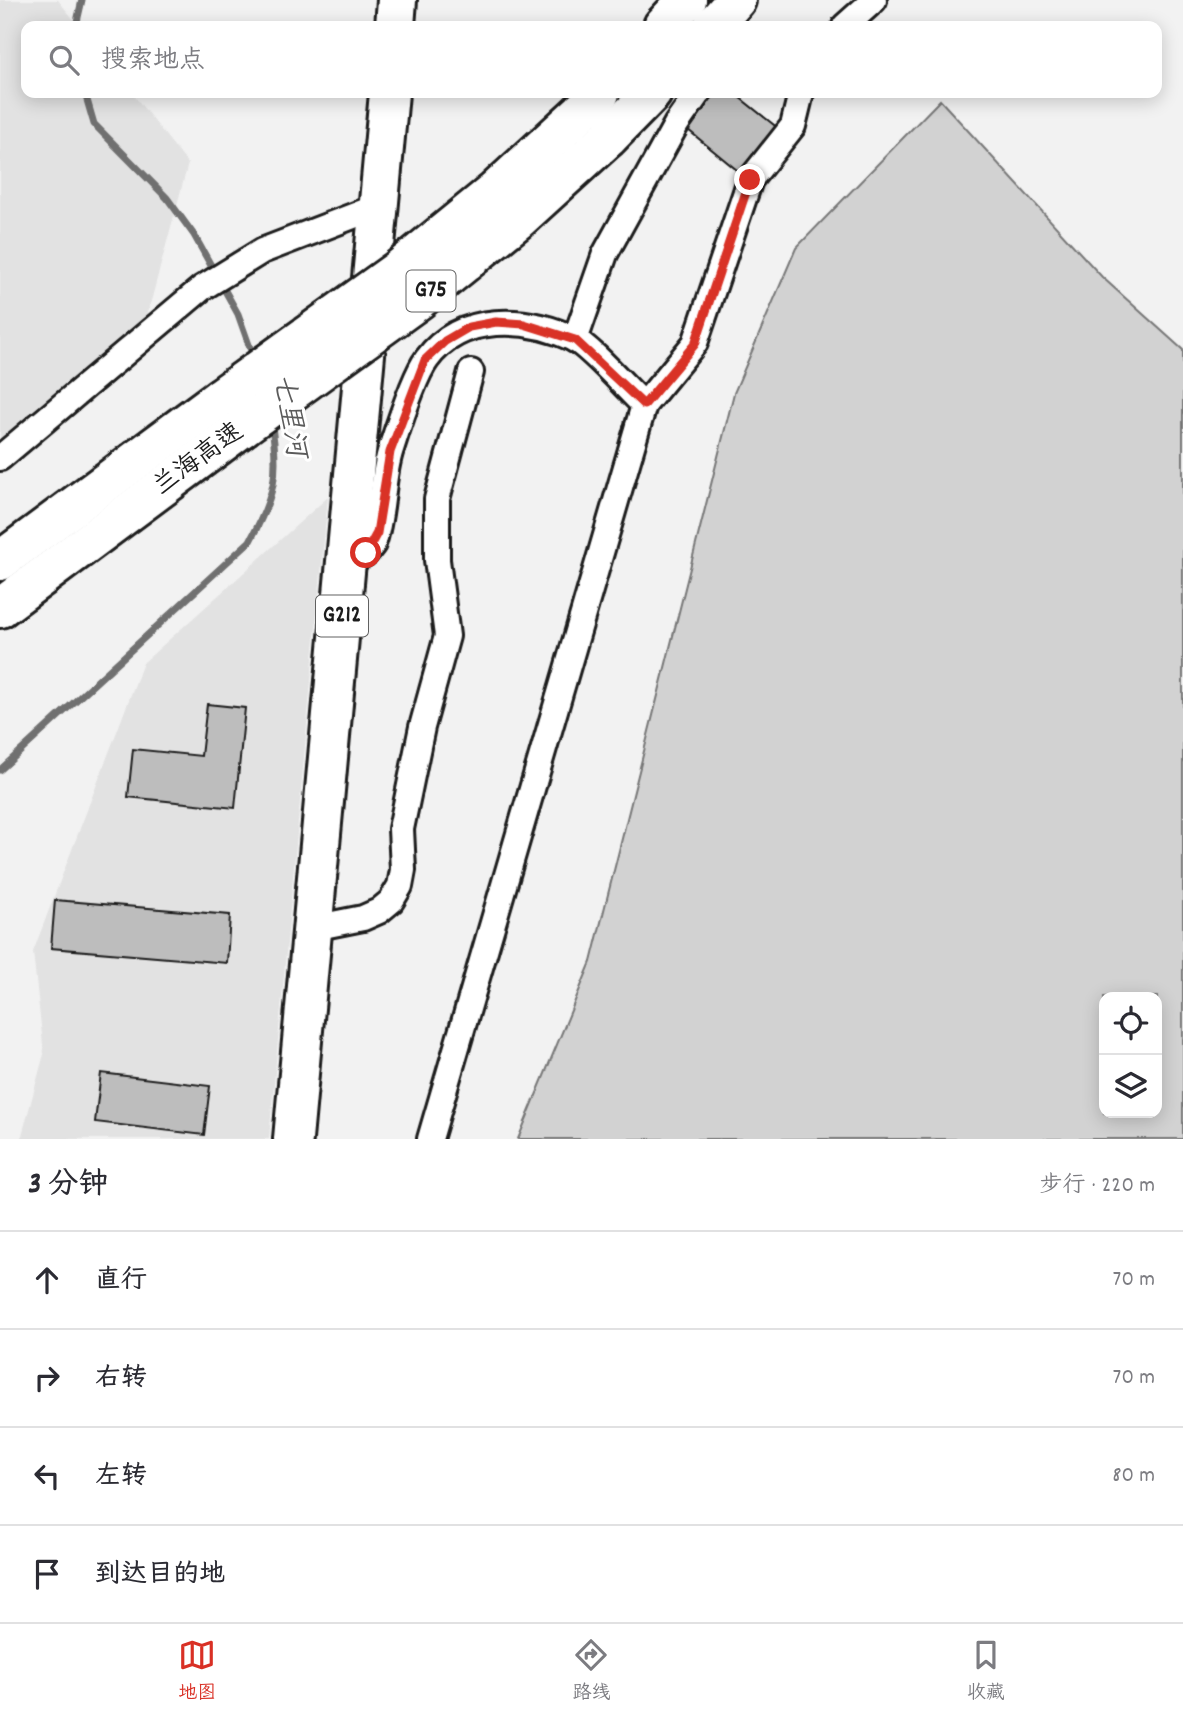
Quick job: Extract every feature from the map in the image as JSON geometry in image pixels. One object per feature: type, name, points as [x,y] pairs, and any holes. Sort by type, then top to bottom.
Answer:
[{"type":"highway","points":[[395,21],[397,0]]},
{"type":"highway","points":[[668,21],[687,0]]},
{"type":"highway","points":[[717,21],[736,0]]},
{"type":"highway","name":"G212","points":[[293,1139],[389,98]]},
{"type":"highway","name":"兰海高速","points":[[0,561],[232,412],[421,299],[519,219],[596,114],[639,98]]},
{"type":"highway","name":"兰海高速","points":[[0,608],[232,412]]},
{"type":"street","points":[[851,21],[874,0]]},
{"type":"street","points":[[575,340],[605,254],[677,123],[694,98]]},
{"type":"street","points":[[430,1139],[644,405],[695,344],[750,180],[793,126],[800,98]]},
{"type":"street","points":[[0,458],[202,288],[262,251],[379,206]]},
{"type":"street","points":[[347,564],[366,553],[373,544],[390,452],[425,360],[445,341],[469,327],[496,322],[524,324],[575,340],[644,405]]},
{"type":"street","points":[[313,928],[379,912],[391,901],[400,886],[403,870],[401,829],[422,727],[447,636],[437,560],[437,499],[471,372]]},
{"type":"shaded area","points":[[0,0],[58,0],[75,21],[21,21],[21,98],[136,98],[188,164],[144,327],[0,449]]},
{"type":"shaded area","points":[[940,100],[1102,277],[1183,350],[1183,1139],[518,1139],[591,962],[734,393],[796,248]]},
{"type":"shaded area","points":[[328,497],[269,1139],[21,1139],[44,1054],[33,952],[143,663]]},
{"type":"building","points":[[712,98],[740,98],[779,129],[743,175],[687,129]]},
{"type":"building","points":[[207,704],[245,708],[235,808],[128,797],[133,749],[201,756]]},
{"type":"building","points":[[55,900],[230,915],[227,963],[51,948]]},
{"type":"building","points":[[101,1073],[210,1086],[204,1135],[95,1122]]},
{"type":"waterway","name":"七里河","points":[[77,21],[82,0]]},
{"type":"waterway","name":"七里河","points":[[86,98],[94,124],[167,198],[194,235],[238,314],[254,359]]},
{"type":"waterway","name":"七里河","points":[[0,770],[250,541],[265,510],[273,483],[275,455],[271,421]]},
{"type":"route","points":[[366,553],[377,533],[390,452],[425,360],[445,341],[469,327],[496,322],[524,324],[575,340],[644,405],[695,344],[750,180]]}]
